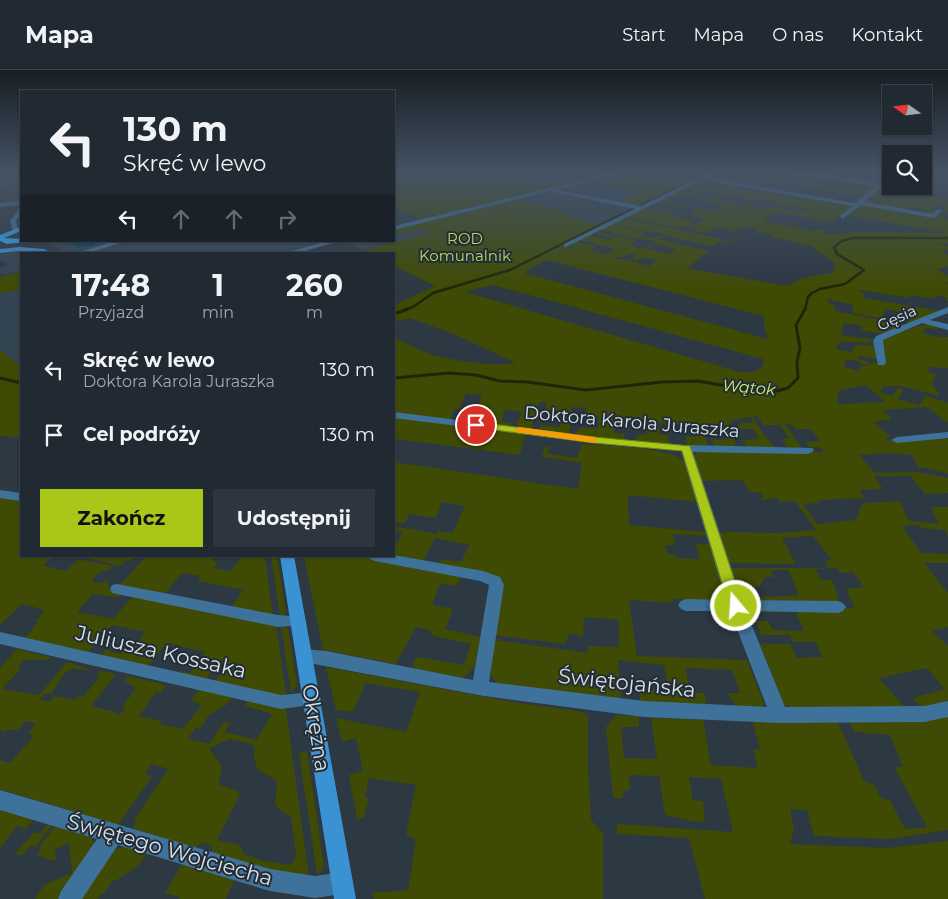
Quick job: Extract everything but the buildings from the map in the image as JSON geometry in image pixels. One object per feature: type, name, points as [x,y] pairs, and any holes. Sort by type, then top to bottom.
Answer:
[{"type":"main road","points":[[0,243],[18,228]]},
{"type":"main road","points":[[0,243],[20,242]]},
{"type":"street","points":[[18,228],[13,221],[19,211]]},
{"type":"street","points":[[395,228],[465,211]]},
{"type":"street","points":[[566,246],[637,211]]},
{"type":"street","points":[[842,217],[850,211]]},
{"type":"street","points":[[901,211],[934,216],[939,211]]},
{"type":"street","points":[[20,242],[47,252]]},
{"type":"street","points":[[36,242],[47,252]]},
{"type":"street","points":[[83,252],[120,242]]},
{"type":"street","points":[[292,252],[332,242]]},
{"type":"street","points":[[0,243],[19,249],[47,252]]},
{"type":"street","name":"Gęsia","points":[[881,363],[879,338],[948,310]]},
{"type":"street","points":[[922,321],[948,328]]},
{"type":"street","name":"Doktora Karola Juraszka","points":[[395,415],[594,440],[686,448],[808,450]]},
{"type":"street","points":[[897,440],[948,435]]},
{"type":"street","points":[[686,448],[736,606],[778,715]]},
{"type":"street","points":[[0,494],[20,498]]},
{"type":"street","name":"Okrężna","points":[[288,557],[343,891]]},
{"type":"street","points":[[380,557],[483,576],[495,580],[497,585],[480,688]]},
{"type":"street","points":[[117,589],[278,621],[298,621]]},
{"type":"street","points":[[686,605],[838,607]]},
{"type":"street","name":"Juliusza Kossaka","points":[[0,638],[281,702],[312,699]]},
{"type":"street","name":"Świętojańska","points":[[304,656],[334,659],[480,688],[644,708],[778,715],[924,714],[948,709]]},
{"type":"street","name":"Świętego Wojciecha","points":[[0,800],[270,880],[343,891]]},
{"type":"street","points":[[69,899],[113,834]]},
{"type":"shaded area","points":[[562,211],[626,211],[597,224],[564,216],[571,213]]},
{"type":"shaded area","points":[[412,226],[431,233],[364,250],[346,242],[395,242],[395,230]]},
{"type":"shaded area","points":[[47,242],[116,242],[79,252],[63,252]]},
{"type":"shaded area","points":[[125,242],[328,242],[287,252],[89,251]]},
{"type":"shaded area","points":[[21,251],[26,252],[20,252],[20,271],[3,275],[0,273],[0,268],[8,265],[0,260],[0,254]]},
{"type":"shaded area","points":[[20,289],[20,366],[0,356],[0,294]]},
{"type":"green space","points":[[399,211],[461,211],[416,220],[420,218]]},
{"type":"green space","name":"ROD Komunalnik","points":[[472,211],[565,211],[591,217],[572,213],[565,216],[597,224],[618,215],[599,211],[620,214],[627,211],[635,211],[563,246],[592,253],[569,244],[575,242],[596,246],[591,250],[607,254],[615,249],[579,240],[588,235],[611,240],[614,238],[593,233],[598,232],[635,240],[631,244],[634,247],[644,249],[652,244],[655,245],[648,249],[668,254],[676,249],[653,243],[655,241],[631,238],[600,229],[610,224],[646,232],[640,236],[652,239],[659,235],[681,238],[614,224],[624,218],[730,241],[745,232],[730,243],[721,241],[713,246],[664,236],[658,239],[709,251],[687,268],[789,285],[803,278],[832,273],[836,266],[813,246],[750,233],[773,237],[770,233],[755,233],[759,229],[744,226],[734,231],[716,227],[707,233],[693,231],[696,229],[684,226],[679,228],[627,217],[642,211],[665,211],[673,212],[669,215],[694,221],[689,224],[696,225],[705,219],[690,216],[697,211],[847,211],[840,216],[834,216],[837,219],[832,222],[775,212],[763,221],[815,231],[830,228],[823,234],[825,235],[855,232],[947,233],[846,215],[851,211],[903,211],[948,218],[948,243],[937,244],[948,246],[948,250],[943,250],[948,256],[948,267],[937,269],[948,276],[948,282],[946,283],[948,284],[948,301],[945,301],[947,298],[937,295],[934,299],[910,295],[909,298],[860,290],[859,292],[864,293],[863,298],[940,311],[911,323],[900,321],[901,312],[885,309],[882,318],[852,313],[853,305],[829,299],[828,302],[835,306],[835,311],[905,325],[882,334],[861,330],[862,326],[844,323],[841,335],[875,339],[867,343],[840,341],[836,349],[851,352],[856,345],[874,346],[877,359],[858,356],[859,359],[871,363],[861,365],[860,362],[846,359],[844,367],[858,371],[859,367],[872,364],[872,362],[884,364],[880,342],[921,326],[940,327],[939,329],[925,328],[924,334],[948,337],[948,368],[927,367],[930,373],[936,374],[932,383],[940,396],[901,386],[884,386],[880,392],[892,396],[898,388],[903,389],[898,399],[919,405],[926,396],[946,402],[948,403],[948,423],[927,407],[883,410],[892,419],[873,422],[891,437],[886,437],[887,440],[946,437],[948,439],[948,473],[918,467],[912,455],[889,453],[859,455],[875,473],[917,472],[948,478],[948,493],[925,494],[910,476],[874,476],[883,489],[859,490],[865,498],[818,500],[820,503],[803,504],[817,524],[856,520],[861,506],[865,503],[900,501],[909,521],[939,524],[931,508],[948,507],[948,537],[945,530],[920,528],[919,525],[902,526],[921,553],[948,554],[948,563],[924,563],[948,593],[948,627],[932,631],[948,646],[948,705],[920,707],[913,698],[945,689],[927,668],[879,678],[905,708],[792,707],[784,705],[760,644],[790,644],[797,658],[823,657],[815,642],[793,642],[790,635],[761,635],[756,621],[768,621],[773,630],[804,631],[796,612],[752,612],[750,608],[855,608],[846,589],[864,587],[853,572],[841,573],[837,568],[815,569],[821,580],[831,580],[835,587],[839,601],[835,605],[740,604],[741,596],[799,595],[788,570],[771,570],[773,577],[765,577],[760,586],[744,590],[734,587],[729,570],[732,568],[828,568],[825,561],[832,560],[813,536],[782,538],[796,564],[727,563],[716,532],[779,533],[816,530],[795,501],[780,502],[777,498],[760,500],[763,497],[762,493],[749,492],[742,480],[700,481],[693,457],[698,451],[824,452],[822,448],[809,447],[805,442],[820,441],[811,429],[795,429],[791,424],[785,424],[802,448],[787,448],[782,439],[789,438],[780,425],[763,425],[757,416],[752,416],[765,436],[776,448],[748,448],[742,440],[759,439],[753,429],[736,429],[741,423],[754,423],[751,417],[733,420],[727,427],[738,448],[715,447],[711,439],[727,440],[722,426],[701,426],[708,446],[687,445],[685,436],[695,437],[691,425],[658,423],[660,435],[668,435],[670,445],[637,442],[636,435],[647,435],[645,422],[614,420],[614,433],[624,434],[625,441],[578,436],[576,433],[579,428],[598,428],[598,416],[585,415],[586,408],[572,407],[569,434],[540,431],[540,425],[560,427],[563,414],[544,412],[547,403],[539,402],[531,430],[516,428],[522,412],[505,410],[501,422],[511,423],[510,427],[484,424],[490,409],[477,408],[482,395],[466,394],[459,409],[454,409],[450,420],[395,413],[395,338],[443,357],[486,364],[516,363],[456,335],[410,318],[395,322],[395,305],[435,286],[395,266],[395,252],[367,252],[364,250],[430,233],[423,230],[405,234],[395,233],[395,229],[451,215],[467,214],[463,213]],"holes":[[[630,254],[636,255],[632,258],[635,260],[645,258],[657,260],[649,266],[637,263],[639,262],[609,257]],[[546,260],[764,316],[764,325],[768,339],[524,273]],[[493,285],[763,359],[764,365],[754,372],[740,372],[465,292]],[[866,385],[886,402],[837,404],[839,390]]]},
{"type":"green space","points":[[909,211],[923,212],[936,211],[933,215]]},
{"type":"green space","points":[[942,211],[948,211],[942,211],[941,213],[945,214],[938,216]]},
{"type":"green space","points":[[20,272],[20,289],[0,294],[0,277]]},
{"type":"green space","points":[[0,350],[9,356],[7,357],[20,364],[20,438],[0,436]]},
{"type":"green space","points":[[395,416],[525,433],[520,455],[395,439]]},
{"type":"green space","points":[[582,444],[653,450],[678,457],[685,462],[698,502],[628,495],[629,525],[705,532],[706,536],[673,534],[676,545],[665,545],[667,554],[675,554],[676,558],[700,559],[696,544],[709,544],[727,602],[674,599],[671,603],[629,600],[637,656],[747,660],[764,704],[762,707],[736,706],[728,693],[740,693],[732,670],[685,668],[691,693],[704,693],[707,707],[640,704],[640,690],[669,690],[664,665],[618,660],[621,698],[497,685],[490,672],[495,640],[588,653],[588,646],[619,647],[619,620],[584,617],[583,636],[568,634],[568,639],[564,644],[495,635],[502,579],[438,565],[441,559],[461,562],[469,545],[435,538],[423,562],[395,556],[395,546],[403,532],[395,530],[395,526],[437,534],[438,531],[452,533],[465,506],[442,502],[436,518],[410,514],[404,524],[395,522],[395,462],[578,489],[582,463],[542,457],[545,446],[549,447],[548,454],[577,458]]},
{"type":"green space","points":[[0,495],[20,502],[20,557],[52,557],[43,566],[66,571],[78,559],[112,566],[110,570],[101,571],[91,581],[101,583],[108,580],[109,589],[124,594],[118,597],[93,594],[77,612],[113,619],[133,596],[276,625],[286,694],[281,697],[215,681],[227,662],[220,660],[206,679],[178,673],[179,671],[190,673],[205,652],[167,643],[148,666],[101,656],[105,650],[120,654],[132,639],[139,641],[145,632],[142,631],[112,625],[88,653],[24,639],[38,622],[35,621],[44,612],[41,611],[42,609],[22,604],[0,625]]},
{"type":"green space","points":[[82,557],[136,557],[130,561],[125,561],[120,566]]},
{"type":"green space","points":[[145,557],[214,557],[212,560],[218,562],[214,568],[231,571],[241,557],[265,557],[273,617],[230,609],[243,590],[198,581],[200,576],[182,573],[164,595],[118,587]]},
{"type":"green space","points":[[271,557],[277,557],[286,614],[280,616]]},
{"type":"green space","points":[[304,557],[363,557],[461,576],[457,586],[440,584],[432,605],[453,609],[445,629],[480,637],[476,665],[463,678],[412,668],[416,657],[464,665],[471,644],[433,636],[429,630],[416,627],[396,664],[323,650]]},
{"type":"green space","points":[[281,626],[288,628],[297,686],[291,693]]},
{"type":"green space","points":[[17,649],[54,658],[24,660],[18,667],[21,668],[2,689],[39,695],[67,662],[90,669],[73,669],[66,672],[51,694],[45,693],[40,699],[49,702],[54,696],[74,700],[78,696],[83,697],[97,680],[99,670],[116,674],[91,706],[115,712],[116,715],[125,711],[122,707],[136,688],[124,681],[128,676],[167,685],[161,693],[156,692],[139,716],[162,721],[160,724],[183,729],[202,704],[191,701],[199,689],[233,697],[226,705],[209,715],[200,729],[195,728],[188,739],[209,744],[224,722],[230,723],[225,732],[256,740],[272,714],[245,706],[247,700],[286,709],[309,877],[293,876],[212,853],[212,846],[202,842],[196,848],[134,829],[135,819],[168,769],[152,764],[145,774],[152,777],[118,825],[0,789],[0,760],[10,763],[34,736],[28,734],[36,724],[26,721],[17,731],[8,729],[4,732],[0,731],[0,668]],"holes":[[[229,739],[251,744],[255,747],[254,757],[257,769],[274,779],[277,784],[275,804],[278,809],[291,817],[296,856],[291,865],[269,862],[245,855],[239,845],[217,840],[240,794],[235,790],[218,784],[222,770],[220,763],[209,749]]]},
{"type":"green space","points":[[326,667],[512,702],[583,712],[588,716],[591,820],[603,833],[603,899],[374,899],[372,893],[408,890],[416,840],[406,834],[416,785],[369,778],[365,797],[369,798],[364,817],[357,820],[349,775],[363,771],[356,738],[342,742],[336,718],[406,732],[420,692],[366,683],[353,712],[336,710]]},
{"type":"green space","points":[[616,715],[639,716],[639,727],[621,727],[624,758],[657,759],[651,718],[703,720],[711,765],[758,768],[753,750],[760,749],[752,720],[838,722],[864,781],[873,784],[882,799],[890,800],[905,829],[927,827],[894,767],[903,767],[890,735],[854,732],[849,721],[948,716],[948,830],[889,839],[814,836],[807,810],[790,809],[794,827],[790,844],[887,848],[948,841],[948,899],[705,899],[689,838],[617,834],[617,824],[733,832],[721,779],[689,777],[693,800],[703,801],[704,821],[697,822],[665,815],[659,776],[629,775],[630,790],[623,791],[623,798],[613,798],[606,727]]},
{"type":"green space","points":[[307,751],[324,866],[321,872],[317,874],[299,753]]},
{"type":"green space","points":[[0,808],[34,818],[26,829],[17,826],[0,848]]},
{"type":"green space","points":[[48,823],[52,825],[35,847],[31,845],[22,856],[15,854],[34,832],[40,834]]},
{"type":"green space","points":[[56,825],[88,835],[92,838],[94,844],[60,899],[35,899],[44,885],[72,873],[69,843],[55,849],[56,860],[53,861],[37,855],[41,848],[39,847]]},
{"type":"green space","points":[[128,846],[147,853],[139,865],[117,880],[113,880],[104,894],[101,894],[98,899],[77,899],[116,849]]},
{"type":"green space","points":[[182,864],[234,880],[226,899],[179,899],[179,897],[165,893]]},
{"type":"waterway","points":[[583,233],[629,211]]},
{"type":"waterway","points":[[404,310],[413,307],[433,293],[510,270],[586,232]]},
{"type":"waterway","name":"Wątok","points":[[805,310],[808,297],[812,293],[820,289],[845,284],[864,270],[837,254],[834,247],[842,241],[854,238],[948,238]]},
{"type":"waterway","points":[[395,314],[408,309]]},
{"type":"waterway","name":"Wątok","points":[[395,378],[449,373],[476,375],[500,381],[527,382],[586,390],[662,382],[698,381],[755,391],[773,392],[788,388],[798,378],[797,362],[800,348],[796,325],[805,309]]},
{"type":"waterway","name":"Wątok","points":[[0,378],[20,383]]},
{"type":"slow traffic","points":[[519,430],[594,440]]},
{"type":"route","points":[[476,425],[594,440],[686,448],[736,606]]}]
